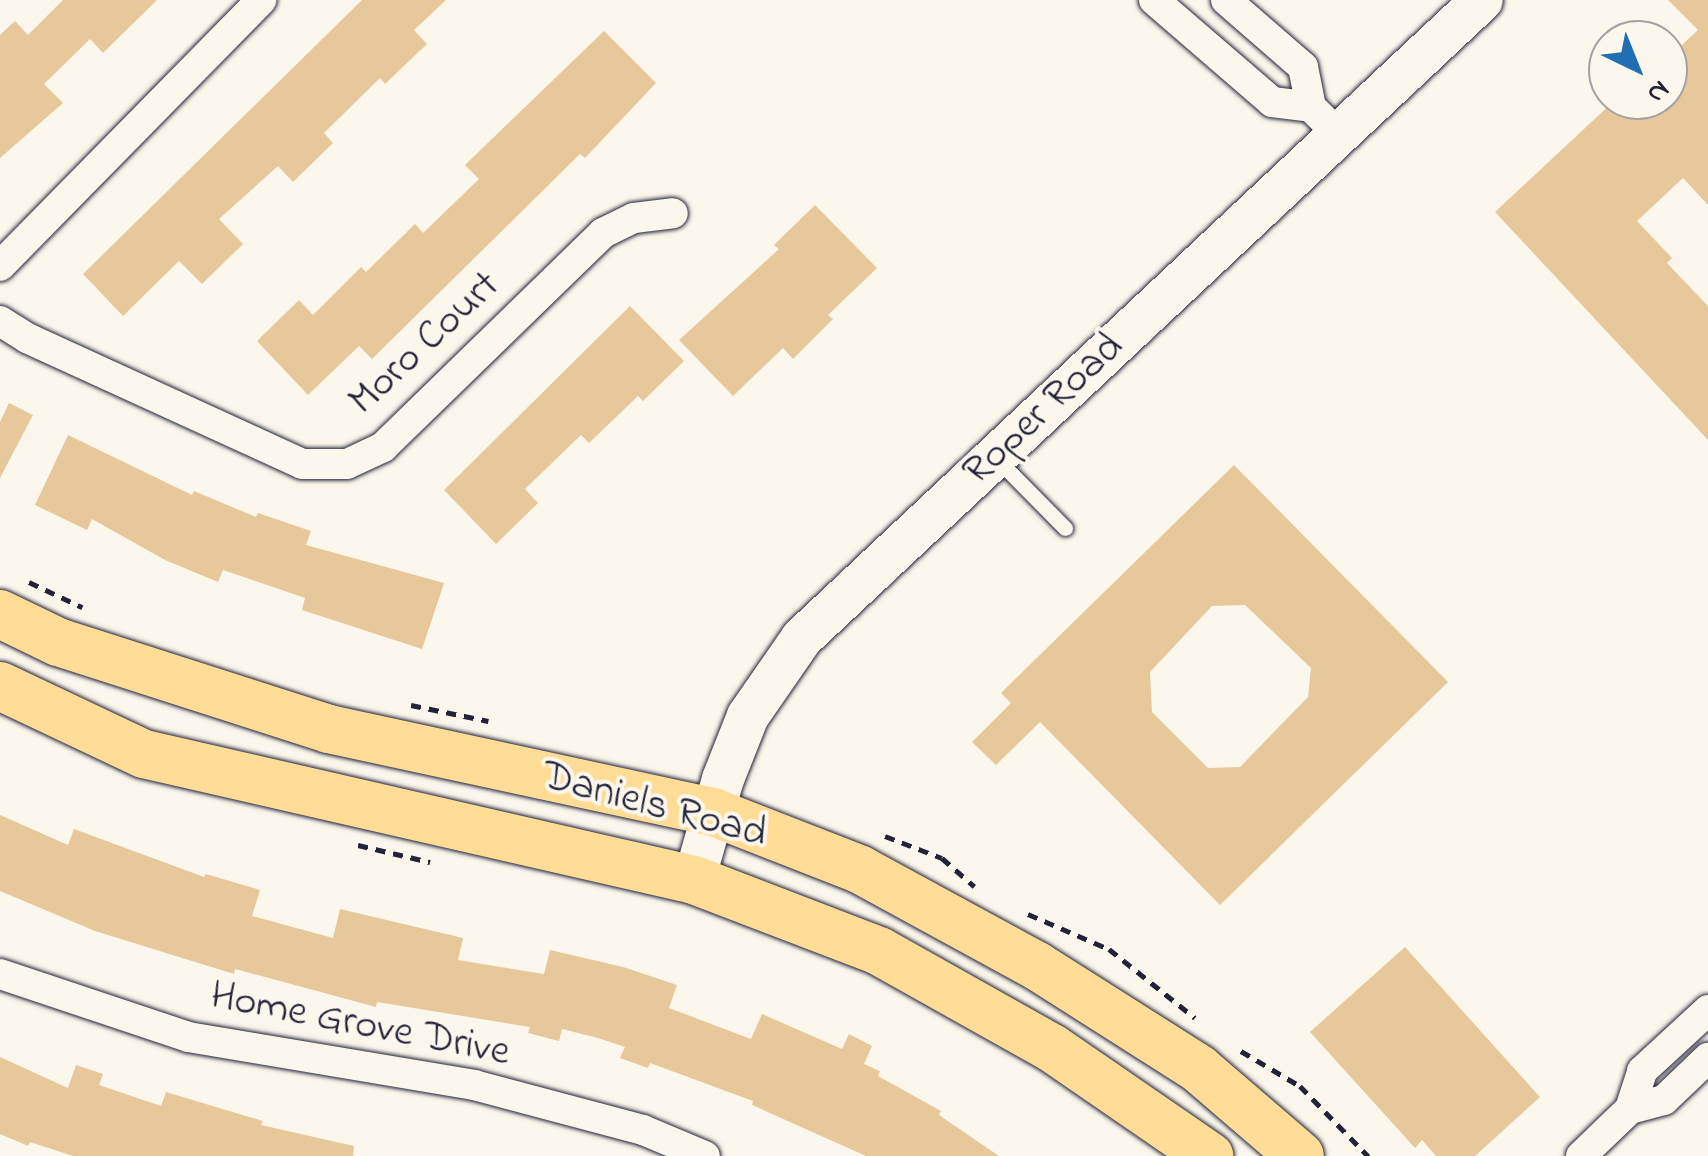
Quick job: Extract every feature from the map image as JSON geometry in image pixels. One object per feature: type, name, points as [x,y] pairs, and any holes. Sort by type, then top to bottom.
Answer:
[{"type":"main road","name":"Daniels Road","points":[[0,614],[58,642],[329,729],[713,812],[859,868],[1037,966],[1199,1069],[1300,1156]]},
{"type":"main road","name":"Daniels Road","points":[[0,686],[144,754],[694,880],[879,951],[1052,1048],[1209,1156]]},
{"type":"street","points":[[0,266],[262,0]]},
{"type":"street","points":[[1154,0],[1272,102],[1324,120]]},
{"type":"street","points":[[1226,0],[1304,68],[1324,120]]},
{"type":"street","name":"Roper Road","points":[[694,880],[713,812],[748,716],[802,638],[994,456],[1324,120],[1482,0]]},
{"type":"street","name":"Moro Court","points":[[0,321],[27,338],[302,464],[347,464],[383,447],[604,232],[634,218],[674,213]]},
{"type":"street","name":"Home Grove Drive","points":[[0,974],[188,1036],[474,1085],[643,1130],[705,1156]]},
{"type":"street","points":[[1581,1156],[1630,1109],[1642,1072],[1708,1010]]},
{"type":"street","points":[[1630,1109],[1664,1100],[1708,1058]]},
{"type":"lane","points":[[994,456],[1066,528]]},
{"type":"path","points":[[356,845],[432,862]]},
{"type":"building","points":[[63,0],[157,0],[103,53],[90,39],[44,84],[63,103],[0,158],[0,35],[15,21],[28,35]]},
{"type":"building","points":[[362,0],[446,0],[414,30],[427,44],[385,84],[380,78],[324,133],[333,143],[293,182],[278,166],[219,219],[243,244],[202,284],[179,261],[123,316],[83,274]]},
{"type":"building","points":[[1668,0],[1708,0],[1708,205],[1683,178],[1637,221],[1672,258],[1667,263],[1708,306],[1708,440],[1495,212],[1594,120],[1688,120],[1688,39],[1698,30]]},
{"type":"building","points":[[604,31],[656,83],[585,158],[580,154],[372,359],[359,346],[308,395],[257,341],[299,300],[313,315],[361,267],[366,272],[415,224],[423,233],[479,179],[465,165]]},
{"type":"building","points":[[815,205],[877,268],[828,315],[833,319],[793,359],[783,348],[733,396],[679,340],[779,249],[774,245]]},
{"type":"building","points":[[630,306],[684,361],[643,401],[638,396],[589,443],[581,435],[525,489],[538,503],[496,544],[444,490]]},
{"type":"building","points":[[9,403],[33,415],[0,478],[0,422]]},
{"type":"building","points":[[68,435],[192,495],[194,491],[256,517],[258,513],[311,531],[306,545],[444,583],[422,649],[302,610],[305,598],[223,570],[218,582],[165,560],[92,519],[87,530],[35,505]]},
{"type":"building","points":[[1234,465],[1448,682],[1220,905],[1040,722],[996,765],[972,742],[1011,703],[1001,693]],"holes":[[[1245,605],[1311,668],[1308,697],[1240,767],[1208,768],[1152,712],[1150,672],[1212,606]]]},
{"type":"building","points":[[0,815],[68,845],[74,829],[204,877],[206,874],[260,890],[252,916],[333,938],[340,909],[463,938],[458,960],[544,974],[550,950],[623,967],[677,985],[669,1008],[751,1039],[762,1014],[842,1049],[849,1034],[872,1046],[864,1064],[880,1071],[878,1076],[941,1111],[939,1115],[999,1156],[866,1156],[752,1105],[753,1101],[650,1063],[648,1068],[620,1058],[625,1047],[598,1038],[562,1029],[559,1041],[528,1033],[530,1027],[377,1002],[376,1007],[235,969],[234,974],[95,931],[0,891]]},
{"type":"building","points":[[1405,947],[1540,1097],[1475,1156],[1436,1156],[1422,1140],[1415,1148],[1310,1032]]},
{"type":"building","points":[[0,1057],[68,1088],[76,1065],[103,1074],[99,1085],[161,1106],[166,1092],[263,1121],[261,1125],[354,1146],[353,1156],[73,1156],[30,1142],[28,1146],[0,1134]]}]
